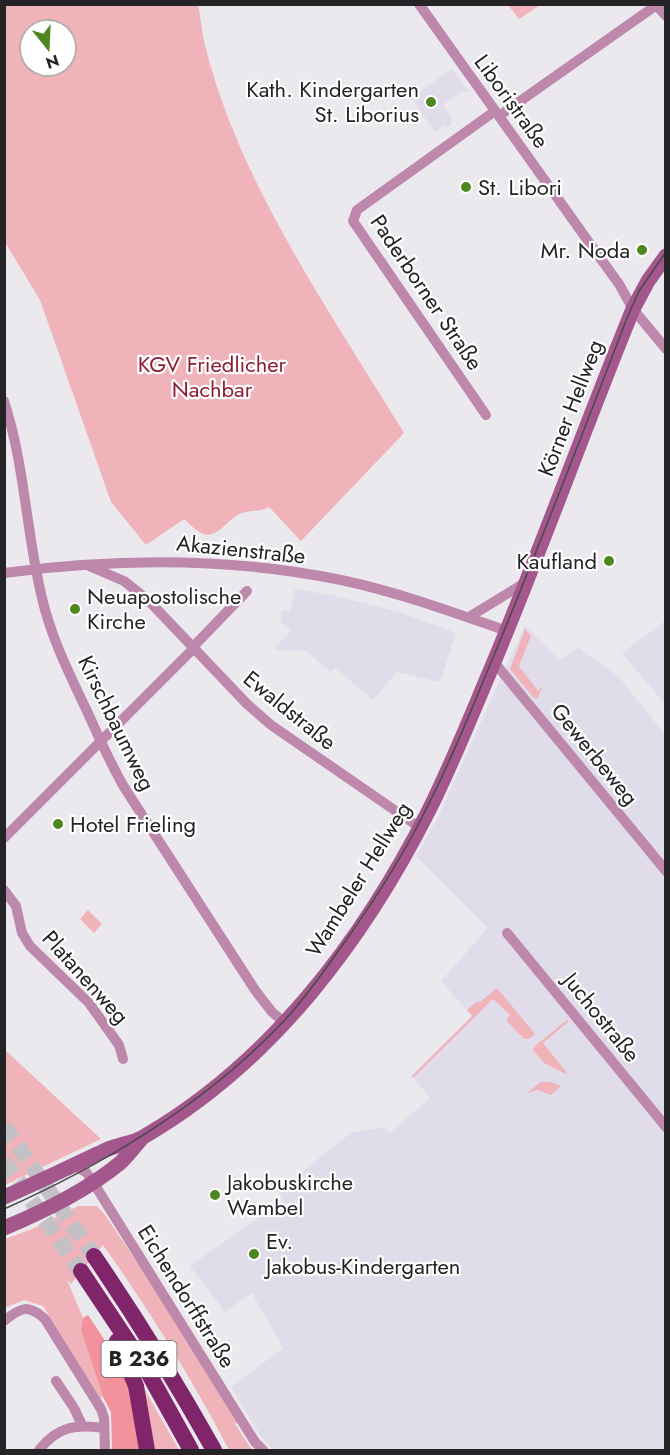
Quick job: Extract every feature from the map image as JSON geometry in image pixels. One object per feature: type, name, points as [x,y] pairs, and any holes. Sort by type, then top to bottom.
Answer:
[{"type":"highway","name":"B 236","points":[[94,1256],[187,1401],[214,1450]]},
{"type":"highway","name":"B 236","points":[[147,1450],[138,1397],[129,1367],[81,1271],[145,1367],[191,1450]]},
{"type":"main road","name":"Körner Hellweg","points":[[528,581],[633,309],[648,281],[666,256]]},
{"type":"main road","name":"Wambeler Hellweg","points":[[4,1228],[51,1207],[121,1162],[142,1138],[222,1082],[266,1043],[320,980],[370,911],[419,827],[449,769],[528,581]]},
{"type":"main road","name":"Wambeler Hellweg","points":[[4,1197],[111,1148],[142,1138]]},
{"type":"street","name":"Liboristraße","points":[[419,4],[612,274],[633,309],[666,349]]},
{"type":"street","name":"Paderborner Straße","points":[[486,416],[353,221],[357,210],[657,5]]},
{"type":"street","points":[[657,5],[666,16]]},
{"type":"street","name":"Kirschbaumweg","points":[[4,401],[16,452],[36,569],[52,634],[100,741],[123,787],[226,948],[272,1012],[285,1023]]},
{"type":"street","points":[[124,581],[124,570],[132,561]]},
{"type":"street","name":"Akazienstraße","points":[[4,573],[132,561],[210,563],[277,569],[342,580],[406,596],[507,631]]},
{"type":"street","name":"Ewaldstraße","points":[[83,564],[124,581],[148,600],[192,649],[271,725],[419,827]]},
{"type":"street","points":[[469,617],[528,581]]},
{"type":"street","points":[[4,838],[183,659],[247,591]]},
{"type":"street","name":"Gewerbeweg","points":[[494,662],[666,871]]},
{"type":"street","name":"Platanenweg","points":[[4,890],[16,906],[22,933],[30,946],[89,1003],[119,1044],[123,1059]]},
{"type":"street","name":"Juchostraße","points":[[507,933],[666,1127]]},
{"type":"street","name":"Eichendorffstraße","points":[[75,1166],[86,1172],[93,1182],[255,1442],[263,1450]]},
{"type":"street","points":[[4,1321],[19,1310],[26,1308],[45,1319],[98,1401],[104,1418],[105,1450]]},
{"type":"street","points":[[56,1381],[82,1425]]},
{"type":"street","points":[[39,1450],[71,1426],[104,1428]]},
{"type":"shaded area","name":"Kath. Kindergarten St. Liborius","points":[[452,69],[470,92],[461,92],[443,105],[453,119],[450,121],[452,124],[447,127],[445,125],[435,132],[411,98]]},
{"type":"shaded area","points":[[295,589],[336,596],[402,613],[456,633],[440,682],[397,672],[373,700],[335,668],[331,672],[306,651],[273,650],[291,631],[280,622],[282,610],[290,611]]},
{"type":"shaded area","points":[[665,621],[665,704],[622,653]]},
{"type":"shaded area","points":[[525,625],[560,660],[579,648],[619,677],[665,735],[665,1450],[273,1450],[260,1435],[231,1387],[283,1348],[252,1293],[225,1312],[190,1266],[284,1200],[278,1191],[352,1132],[384,1128],[390,1133],[430,1098],[412,1076],[472,1016],[441,981],[488,928],[416,856],[437,819]]},
{"type":"shaded area","points":[[88,1315],[121,1365],[129,1389],[140,1450],[112,1450],[111,1412],[103,1397],[81,1330],[83,1318]]},
{"type":"green space","name":"KGV Friedlicher Nachbar","points":[[4,5],[198,5],[205,44],[222,100],[241,150],[318,295],[404,433],[301,541],[269,507],[242,513],[221,529],[210,534],[198,531],[184,519],[146,545],[111,502],[40,300],[5,242]]},
{"type":"green space","points":[[508,5],[540,5],[519,19]]},
{"type":"green space","points":[[525,629],[531,636],[519,666],[538,691],[543,686],[537,699],[510,669]]},
{"type":"green space","points":[[88,910],[102,924],[94,933],[80,919]]},
{"type":"green space","points":[[497,988],[535,1034],[529,1039],[524,1039],[506,1020],[510,1015],[493,999],[413,1078],[412,1076],[472,1016],[467,1010]]},
{"type":"green space","points":[[567,1020],[569,1021],[543,1043],[566,1074],[544,1063],[533,1050]]},
{"type":"green space","points":[[4,1049],[101,1139],[5,1185],[4,1185]]},
{"type":"green space","points":[[541,1082],[561,1086],[551,1095],[538,1090],[527,1093]]},
{"type":"green space","points":[[78,1206],[97,1206],[105,1215],[152,1284],[238,1422],[235,1424],[252,1450],[229,1450],[170,1346],[103,1245],[71,1284],[67,1280],[83,1318],[81,1330],[103,1397],[100,1398],[43,1306],[24,1300],[5,1308],[5,1239],[32,1229]]},
{"type":"green space","points":[[142,1385],[179,1450],[153,1450]]},
{"type":"tunnel","points":[[4,1126],[94,1256]]},
{"type":"tunnel","points":[[4,1161],[81,1271]]},
{"type":"tram line","points":[[4,1209],[117,1151],[188,1104],[222,1078],[284,1021],[318,980],[358,923],[409,842],[448,764],[527,575],[627,318],[639,291],[666,252]]},
{"type":"place","name":"Kath. Kindergarten St. Liborius","points":[[431,102]]},
{"type":"place","name":"St. Libori","points":[[466,187]]},
{"type":"place","name":"Mr. Noda","points":[[642,250]]},
{"type":"place","name":"Kaufland","points":[[609,561]]},
{"type":"place","name":"Neuapostolische Kirche","points":[[75,609]]},
{"type":"place","name":"Hotel Frieling","points":[[58,824]]},
{"type":"place","name":"Jakobuskirche Wambel","points":[[215,1195]]},
{"type":"place","name":"Ev. Jakobus-Kindergarten","points":[[254,1254]]}]
